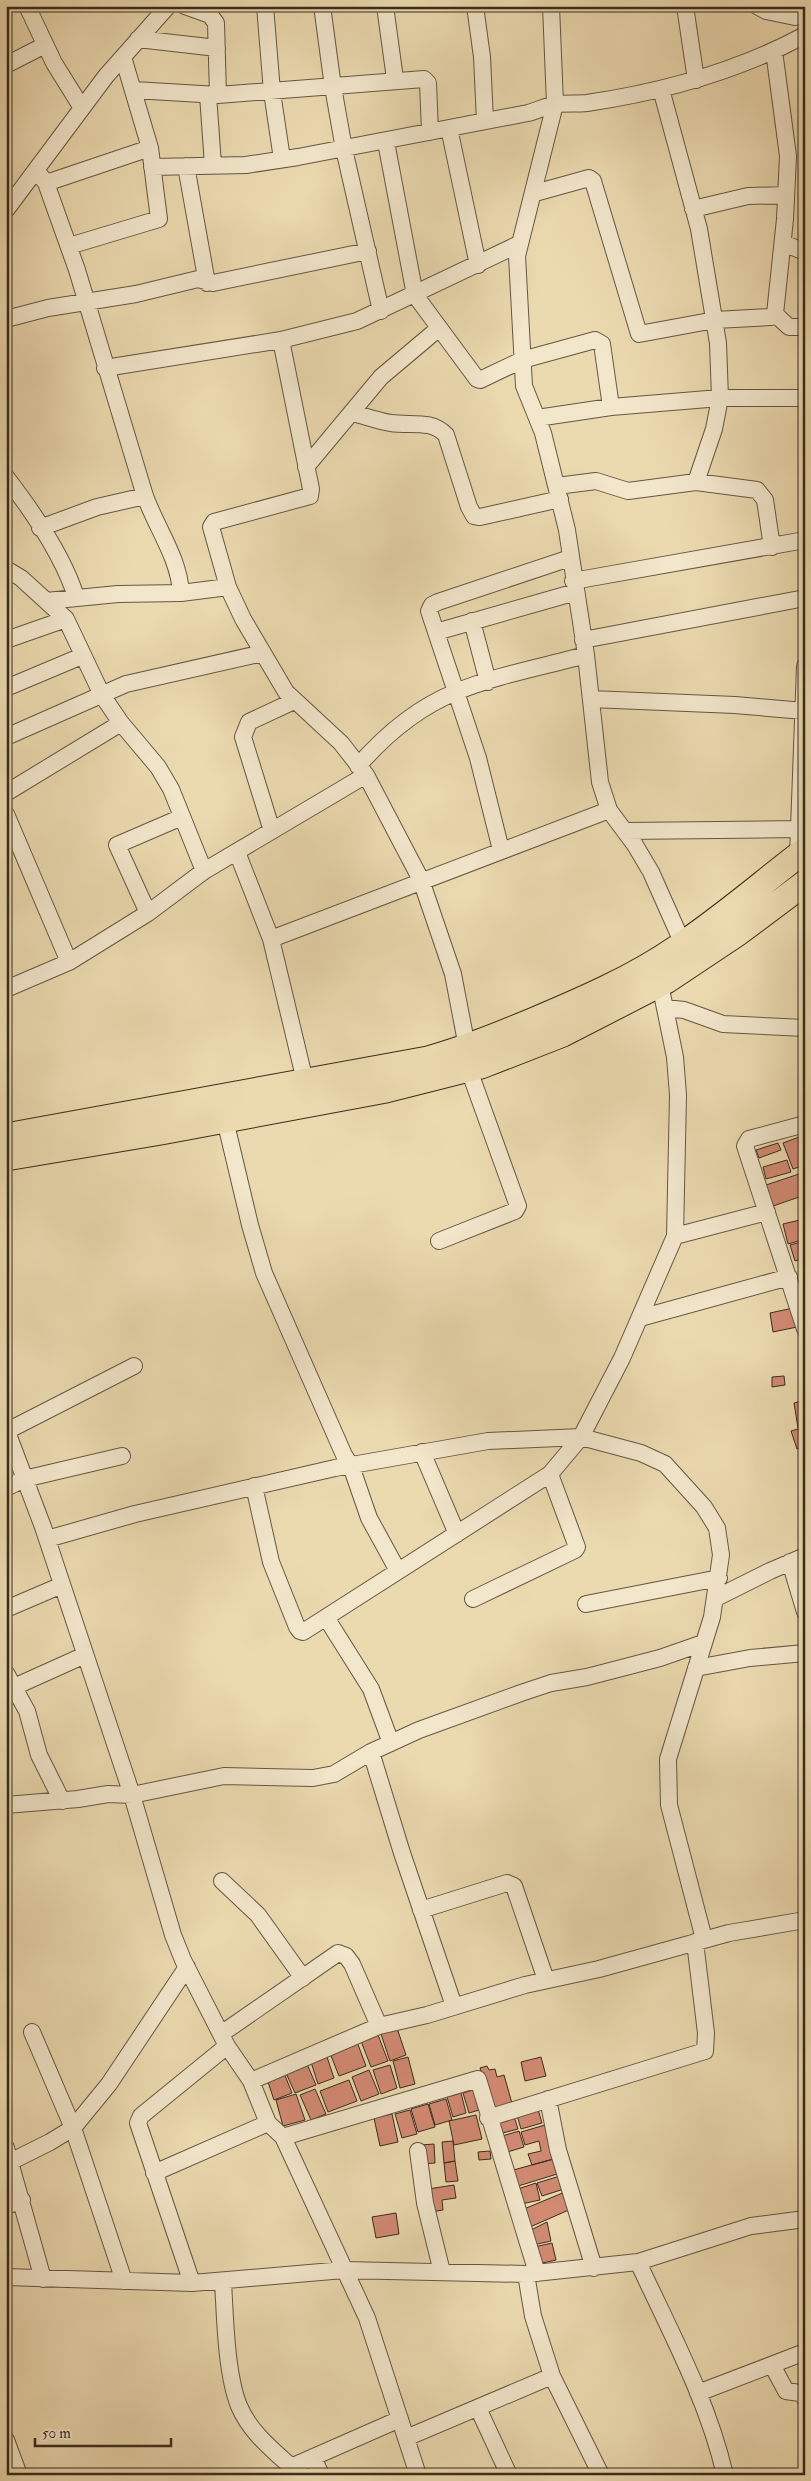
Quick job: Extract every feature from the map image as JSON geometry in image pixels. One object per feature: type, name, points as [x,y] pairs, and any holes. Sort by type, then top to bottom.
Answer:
[{"type":"main road","points":[[6,1158],[386,1090],[468,1058],[608,987],[683,944],[800,845]]},
{"type":"main road","points":[[6,1136],[428,1059],[468,1058],[563,1034],[663,996],[738,933],[805,883]]},
{"type":"street","points":[[27,6],[45,45],[82,108]]},
{"type":"street","points":[[41,177],[82,108],[138,39],[168,6]]},
{"type":"street","points":[[185,6],[210,15],[214,19],[217,48],[213,95],[213,165]]},
{"type":"street","points":[[265,6],[272,92],[282,160]]},
{"type":"street","points":[[322,6],[344,150],[381,311]]},
{"type":"street","points":[[385,6],[395,80]]},
{"type":"street","points":[[475,6],[482,57],[486,121]]},
{"type":"street","points":[[550,6],[555,104],[517,256],[524,386],[543,433],[559,493],[585,648],[600,782],[609,810],[651,872],[683,944]]},
{"type":"street","points":[[685,6],[696,80]]},
{"type":"street","points":[[152,167],[246,165],[282,160],[386,142],[538,111],[555,104],[585,103],[696,80],[774,51],[804,35],[793,12],[766,11],[757,6]]},
{"type":"street","points":[[138,39],[217,48]]},
{"type":"street","points":[[6,65],[45,45]]},
{"type":"street","points":[[774,51],[788,156],[783,243],[775,314]]},
{"type":"street","points":[[69,246],[159,219],[150,148],[123,57]]},
{"type":"street","points":[[134,90],[213,95],[333,87],[395,80],[427,80],[430,132]]},
{"type":"street","points":[[661,88],[699,229],[714,320],[720,398],[714,429],[696,482]]},
{"type":"street","points":[[449,128],[478,265]]},
{"type":"street","points":[[386,142],[415,295],[438,329],[477,379],[480,380],[522,360],[595,340],[602,344],[604,351],[611,407]]},
{"type":"street","points":[[6,210],[12,189],[41,177],[150,148]]},
{"type":"street","points":[[186,166],[207,283]]},
{"type":"street","points":[[41,177],[69,246],[145,496],[155,524],[180,575],[181,593]]},
{"type":"street","points":[[534,193],[589,178],[593,181],[639,334],[714,320],[771,317],[775,314]]},
{"type":"street","points":[[694,209],[748,196],[786,195]]},
{"type":"street","points":[[783,243],[805,252]]},
{"type":"street","points":[[105,368],[281,340],[357,321],[519,244]]},
{"type":"street","points":[[6,319],[48,308],[136,294],[198,279],[207,283],[368,251]]},
{"type":"street","points":[[775,314],[788,327],[805,327]]},
{"type":"street","points":[[306,467],[353,413],[381,377],[438,329]]},
{"type":"street","points":[[281,340],[311,489],[310,496],[212,524],[211,527],[228,587],[243,619],[263,653],[294,701],[340,743],[362,770],[421,880],[453,974],[468,1058],[518,1206],[515,1211],[440,1242]]},
{"type":"street","points":[[537,418],[611,407],[720,398],[805,398]]},
{"type":"street","points":[[353,413],[391,423],[439,427],[446,435],[469,507],[474,516],[480,517],[596,481],[628,491],[696,482],[757,490],[765,500],[772,547]]},
{"type":"street","points":[[6,476],[68,573],[76,597]]},
{"type":"street","points":[[40,528],[105,505],[145,496]]},
{"type":"street","points":[[436,632],[574,586],[805,540]]},
{"type":"street","points":[[501,850],[478,758],[429,612],[432,605],[570,558]]},
{"type":"street","points":[[6,569],[21,578],[66,619],[102,695],[121,723],[158,767],[171,789],[204,871]]},
{"type":"street","points":[[46,601],[76,597],[181,593],[228,587]]},
{"type":"street","points":[[6,989],[69,962],[148,913],[204,871],[272,831],[362,770],[371,751],[416,713],[457,691],[585,648],[805,598]]},
{"type":"street","points":[[6,640],[66,619]]},
{"type":"street","points":[[472,621],[488,682]]},
{"type":"street","points":[[6,737],[126,684],[158,675],[196,669],[263,653]]},
{"type":"street","points":[[6,688],[82,656]]},
{"type":"street","points":[[625,831],[800,845],[805,666]]},
{"type":"street","points":[[591,699],[735,705],[804,711]]},
{"type":"street","points":[[272,831],[243,737],[249,722],[294,701]]},
{"type":"street","points":[[6,794],[121,723]]},
{"type":"street","points":[[271,938],[609,810]]},
{"type":"street","points":[[6,814],[69,962]]},
{"type":"street","points":[[148,913],[117,845],[182,817]]},
{"type":"street","points":[[237,852],[271,938],[306,1081]]},
{"type":"street","points":[[663,996],[684,1010],[723,1024],[805,1028]]},
{"type":"street","points":[[254,1486],[271,1562],[300,1631],[303,1632],[327,1619],[398,1571],[550,1474],[581,1437],[640,1318],[675,1236],[678,1094],[675,1056],[663,996]]},
{"type":"street","points":[[225,1120],[250,1225],[264,1273],[344,1455],[351,1466],[369,1518],[398,1571]]},
{"type":"street","points":[[805,1124],[749,1139],[745,1144],[805,1329]]},
{"type":"street","points":[[675,1236],[768,1212]]},
{"type":"street","points":[[640,1318],[788,1277]]},
{"type":"street","points":[[134,1366],[7,1430],[47,1539],[132,1795],[173,1934],[187,1968],[224,2040],[251,2081],[268,2124],[283,2137],[367,2318],[418,2475]]},
{"type":"street","points":[[47,1539],[135,1514],[254,1486],[336,1468],[488,1441],[581,1437],[641,1453],[665,1464],[704,1507],[717,1528],[721,1555],[719,1578],[716,1598],[668,1759],[667,1785],[671,1812],[700,1941],[706,2033],[705,2051],[488,2118]]},
{"type":"street","points":[[422,1452],[457,1534]]},
{"type":"street","points":[[6,1488],[24,1479],[122,1456]]},
{"type":"street","points":[[473,1599],[572,1552],[577,1547],[550,1474]]},
{"type":"street","points":[[716,1598],[798,1559],[805,1612]]},
{"type":"street","points":[[586,1604],[719,1578]]},
{"type":"street","points":[[6,1609],[62,1585]]},
{"type":"street","points":[[327,1619],[370,1689],[391,1743]]},
{"type":"street","points":[[6,1805],[62,1801],[108,1794],[132,1795],[224,1776],[313,1778],[334,1774],[371,1752],[391,1743],[551,1683],[586,1677],[650,1660],[703,1643]]},
{"type":"street","points":[[696,1668],[750,1658],[805,1653]]},
{"type":"street","points":[[62,1801],[39,1755],[27,1711],[10,1680],[85,1656]]},
{"type":"street","points":[[371,1752],[421,1910],[454,2006]]},
{"type":"street","points":[[222,1880],[258,1915],[303,1978]]},
{"type":"street","points":[[421,1910],[507,1883],[514,1886],[546,1980]]},
{"type":"street","points":[[251,2081],[379,2026],[427,2015],[546,1980],[599,1969],[729,1933],[805,1920]]},
{"type":"street","points":[[192,2283],[138,2123],[142,2116],[224,2040],[338,1953],[346,1956],[352,1964],[379,2026]]},
{"type":"street","points":[[43,2278],[9,2155],[50,2142],[73,2128],[109,2084],[187,1968]]},
{"type":"street","points":[[32,2032],[73,2128],[124,2281]]},
{"type":"street","points":[[283,2137],[478,2079],[531,2274],[533,2316],[552,2376],[601,2475]]},
{"type":"street","points":[[548,2099],[558,2150],[594,2268]]},
{"type":"street","points":[[154,2173],[268,2124]]},
{"type":"street","points":[[418,2151],[426,2203],[442,2272]]},
{"type":"street","points":[[6,2206],[22,2200]]},
{"type":"street","points":[[6,2277],[192,2283],[344,2270],[531,2274],[638,2262],[750,2226],[805,2219]]},
{"type":"street","points":[[638,2262],[698,2393],[718,2445],[725,2475]]},
{"type":"street","points":[[223,2281],[226,2336],[239,2406],[256,2434],[290,2466],[316,2469],[400,2419]]},
{"type":"street","points":[[698,2393],[805,2352]]},
{"type":"street","points":[[772,2365],[786,2391],[800,2393],[805,2398]]},
{"type":"street","points":[[406,2438],[552,2376]]},
{"type":"street","points":[[478,2408],[509,2475]]},
{"type":"street","points":[[6,2440],[19,2475]]},
{"type":"building","points":[[799,1137],[805,1152],[805,1165],[793,1169],[783,1143]]},
{"type":"building","points":[[778,1143],[781,1150],[759,1158],[756,1150]]},
{"type":"building","points":[[787,1160],[791,1172],[766,1179],[763,1167]]},
{"type":"building","points":[[805,1172],[805,1195],[773,1206],[766,1185]]},
{"type":"building","points":[[804,1219],[805,1239],[788,1244],[783,1224]]},
{"type":"building","points":[[805,1241],[805,1258],[795,1261],[790,1245]]},
{"type":"building","points":[[793,1308],[797,1327],[773,1332],[770,1313]]},
{"type":"building","points":[[784,1376],[785,1385],[772,1387],[772,1377]]},
{"type":"building","points":[[805,1400],[805,1426],[798,1428],[794,1403]]},
{"type":"building","points":[[805,1427],[805,1446],[797,1449],[791,1431]]},
{"type":"building","points":[[397,2028],[406,2055],[390,2061],[381,2034]]},
{"type":"building","points":[[378,2035],[388,2061],[371,2067],[361,2041]]},
{"type":"building","points":[[805,2035],[805,2055],[800,2036]]},
{"type":"building","points":[[357,2042],[366,2066],[339,2076],[330,2053]]},
{"type":"building","points":[[327,2057],[334,2078],[318,2084],[311,2062]]},
{"type":"building","points":[[408,2057],[415,2084],[400,2088],[393,2061]]},
{"type":"building","points":[[541,2057],[546,2076],[525,2081],[521,2062]]},
{"type":"building","points":[[307,2064],[316,2085],[295,2093],[286,2073]]},
{"type":"building","points":[[390,2065],[397,2088],[381,2094],[373,2070]]},
{"type":"building","points":[[487,2066],[489,2070],[495,2069],[497,2077],[504,2075],[513,2107],[493,2113],[480,2068]]},
{"type":"building","points":[[369,2070],[379,2094],[361,2101],[352,2077]]},
{"type":"building","points":[[284,2073],[292,2093],[274,2100],[267,2079]]},
{"type":"building","points":[[801,2076],[805,2076],[805,2091],[804,2091]]},
{"type":"building","points":[[349,2080],[357,2101],[328,2112],[320,2091]]},
{"type":"building","points":[[315,2089],[326,2114],[311,2120],[300,2095]]},
{"type":"building","points":[[473,2090],[479,2110],[469,2113],[463,2093]]},
{"type":"building","points":[[461,2093],[466,2113],[453,2117],[447,2097]]},
{"type":"building","points":[[296,2094],[305,2120],[283,2126],[276,2100]]},
{"type":"building","points":[[446,2099],[452,2120],[435,2125],[429,2104]]},
{"type":"building","points":[[428,2104],[435,2127],[418,2132],[411,2109]]},
{"type":"building","points":[[537,2106],[542,2123],[521,2129],[516,2112]]},
{"type":"building","points":[[410,2110],[417,2134],[402,2138],[395,2114]]},
{"type":"building","points":[[513,2113],[518,2129],[499,2134],[494,2119]]},
{"type":"building","points":[[392,2114],[398,2142],[380,2146],[374,2118]]},
{"type":"building","points":[[476,2115],[482,2139],[454,2145],[449,2121]]},
{"type":"building","points":[[545,2125],[554,2159],[532,2165],[528,2154],[541,2151],[539,2141],[525,2145],[521,2132]]},
{"type":"building","points":[[519,2131],[524,2147],[504,2153],[499,2137]]},
{"type":"building","points":[[453,2141],[455,2161],[444,2163],[442,2142]]},
{"type":"building","points":[[434,2144],[435,2163],[422,2164],[421,2145]]},
{"type":"building","points":[[490,2151],[491,2159],[479,2160],[478,2152]]},
{"type":"building","points":[[553,2159],[557,2174],[515,2187],[510,2171]]},
{"type":"building","points":[[455,2161],[458,2181],[446,2182],[444,2163]]},
{"type":"building","points":[[560,2176],[564,2189],[542,2196],[537,2183]]},
{"type":"building","points":[[536,2183],[540,2200],[521,2204],[515,2190]]},
{"type":"building","points":[[454,2185],[456,2198],[442,2200],[443,2210],[431,2212],[428,2189]]},
{"type":"building","points":[[565,2192],[571,2209],[530,2227],[524,2209]]},
{"type":"building","points":[[396,2213],[399,2234],[376,2238],[372,2217]]},
{"type":"building","points":[[547,2222],[551,2241],[533,2245],[529,2231]]},
{"type":"building","points":[[552,2243],[556,2260],[538,2264],[534,2247]]}]
